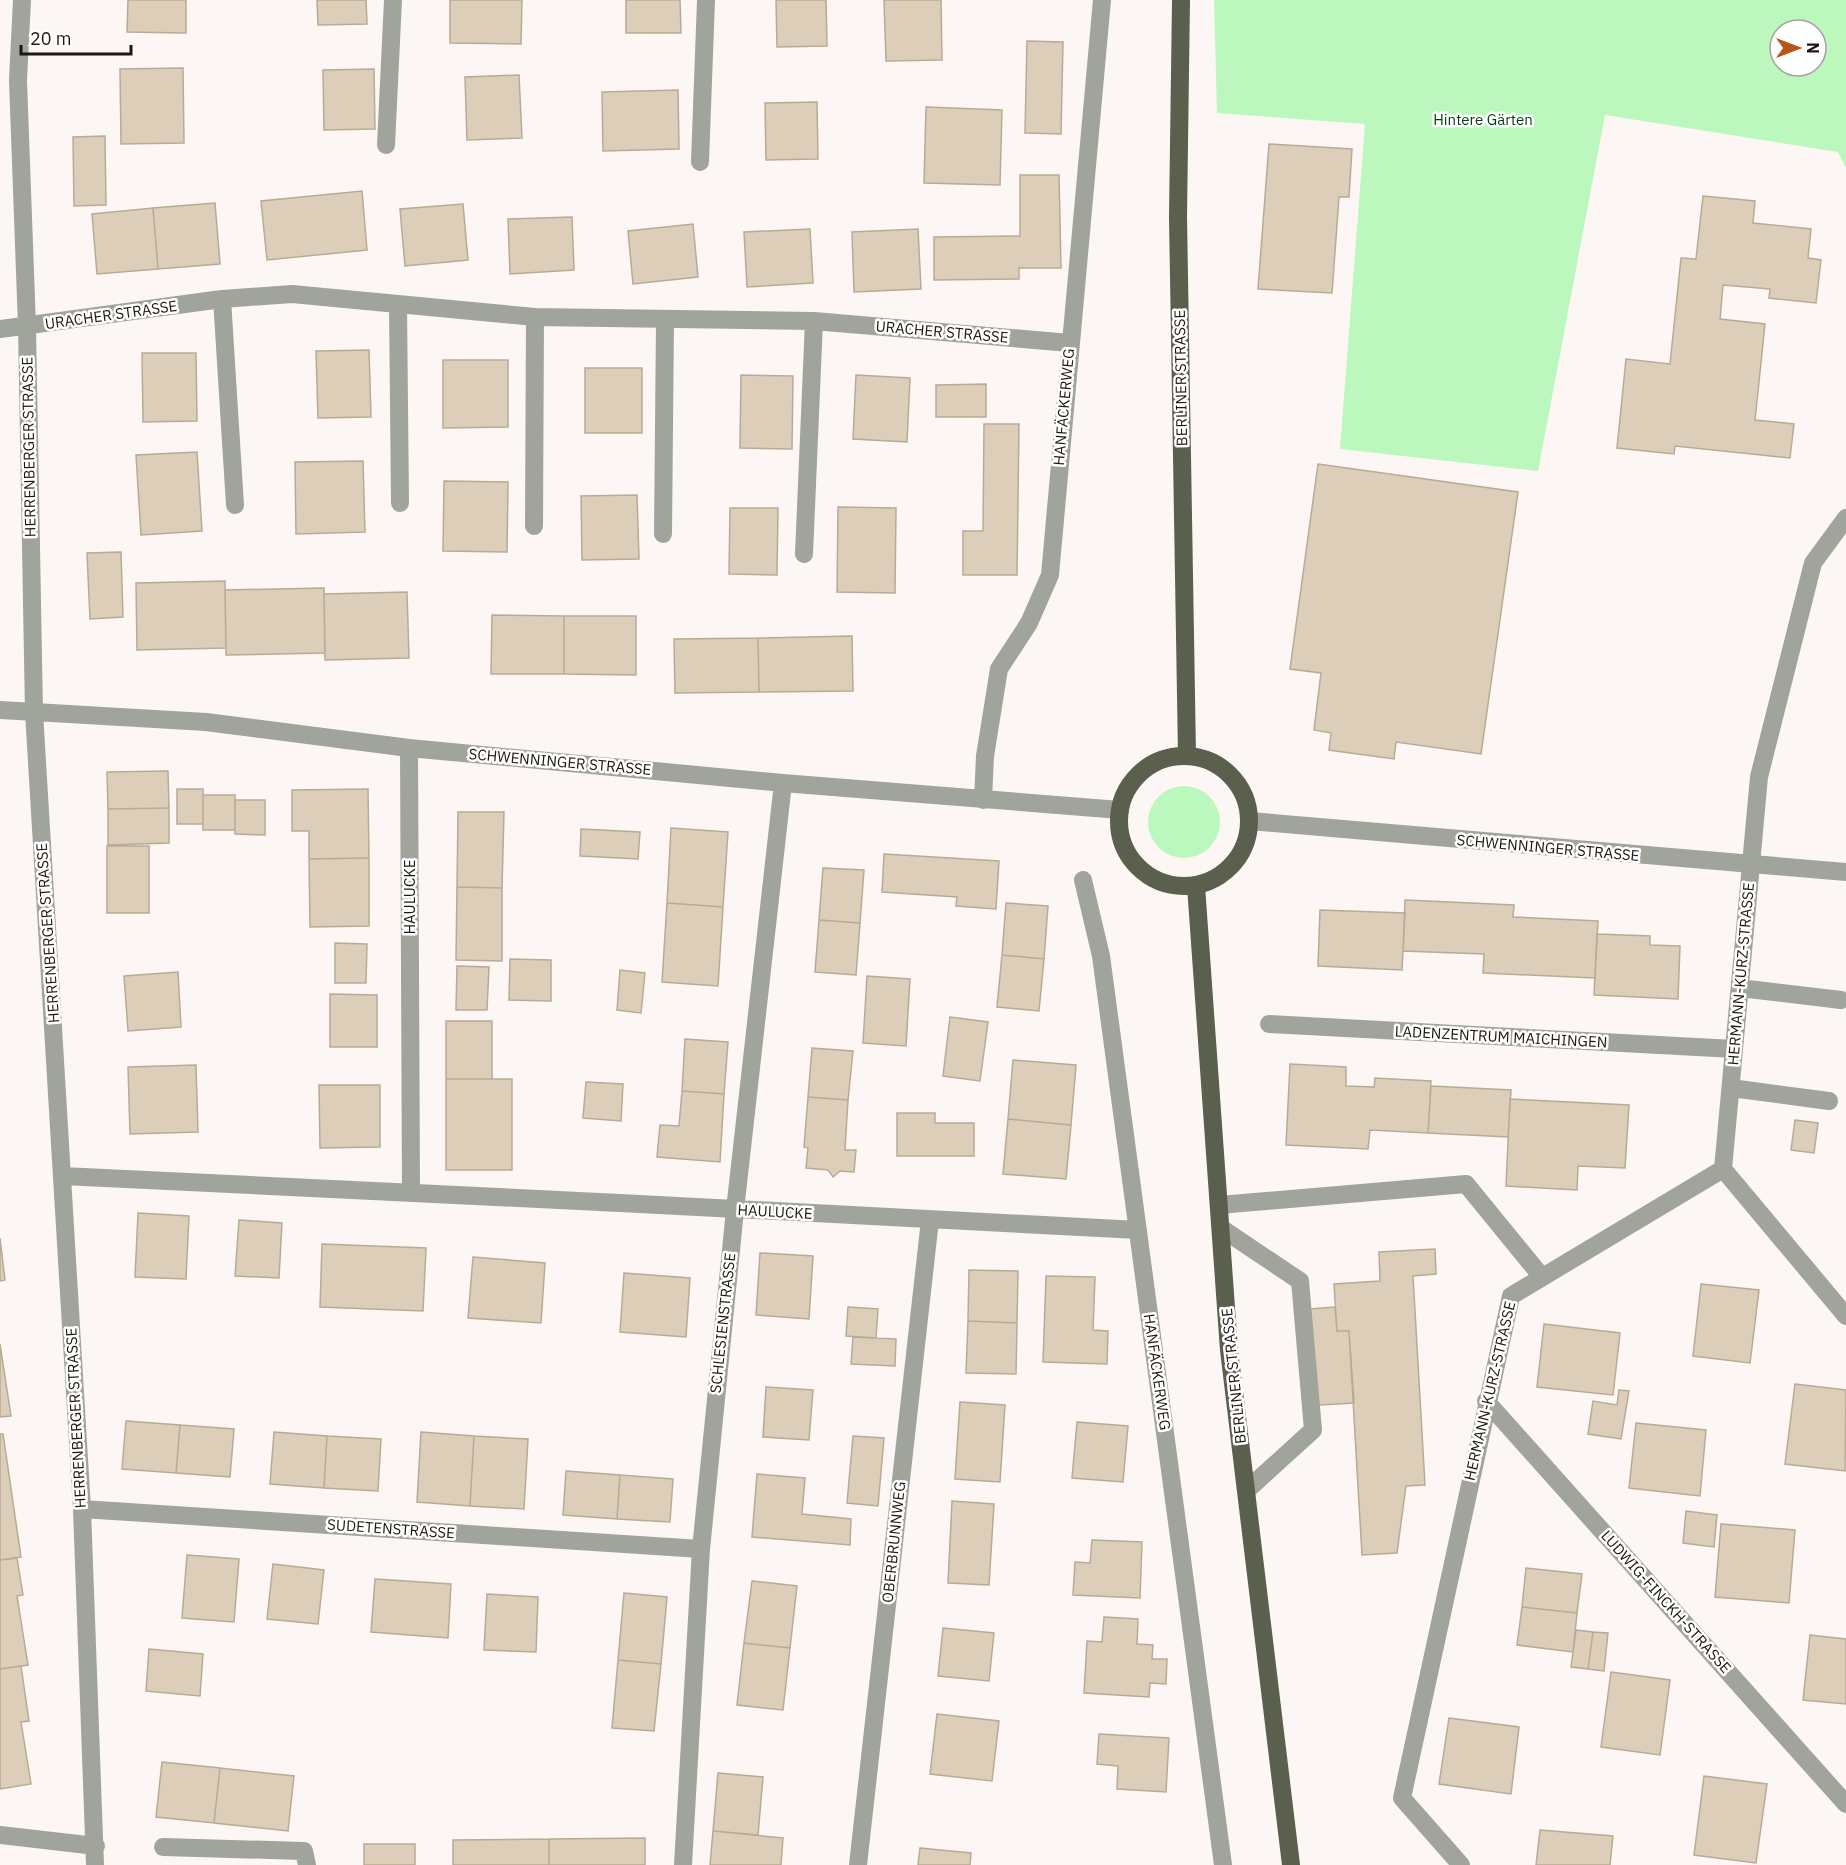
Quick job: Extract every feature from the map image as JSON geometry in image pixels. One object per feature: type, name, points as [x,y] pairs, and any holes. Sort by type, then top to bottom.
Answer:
[{"type":"main road","name":"BERLINER STRASSE","points":[[1181,0],[1178,217],[1187,755]]},
{"type":"main road","points":[[1187,755],[1207,759],[1224,769],[1238,783],[1247,802],[1250,821],[1247,839],[1239,856],[1228,870],[1213,880],[1196,886],[1175,886],[1155,880],[1138,868],[1126,851],[1120,831],[1120,810],[1128,788],[1143,770],[1163,759],[1187,755]]},
{"type":"main road","name":"BERLINER STRASSE","points":[[1196,886],[1229,1350],[1291,1865]]},
{"type":"street","name":"HERRENBERGER STRASSE","points":[[22,0],[18,80],[27,327],[34,712],[82,1509],[95,1865]]},
{"type":"street","points":[[386,145],[393,0]]},
{"type":"street","points":[[700,162],[706,0]]},
{"type":"street","name":"HANFÄCKERWEG","points":[[983,800],[985,756],[999,669],[1029,622],[1050,575],[1102,0]]},
{"type":"street","points":[[0,78],[18,80]]},
{"type":"street","name":"URACHER STRASSE","points":[[0,329],[222,299],[292,294],[535,317],[814,321],[1070,343]]},
{"type":"street","points":[[222,299],[235,505]]},
{"type":"street","points":[[398,305],[400,503]]},
{"type":"street","points":[[534,526],[535,317]]},
{"type":"street","points":[[663,534],[665,320]]},
{"type":"street","points":[[804,554],[814,321]]},
{"type":"street","name":"HERMANN-KURZ-STRASSE","points":[[1461,1865],[1402,1798],[1510,1296],[1723,1169],[1759,777],[1813,563],[1846,518]]},
{"type":"street","name":"SCHWENNINGER STRASSE","points":[[0,710],[206,722],[409,748],[783,783],[1120,810]]},
{"type":"street","name":"HAULUCKE","points":[[409,748],[411,1191]]},
{"type":"street","name":"SCHLESIENSTRASSE","points":[[683,1865],[701,1549],[735,1210],[783,783]]},
{"type":"street","name":"SCHWENNINGER STRASSE","points":[[1250,821],[1751,866],[1846,872]]},
{"type":"street","name":"HANFÄCKERWEG","points":[[1083,880],[1101,956],[1223,1865]]},
{"type":"street","points":[[1740,988],[1841,1000]]},
{"type":"street","name":"LADENZENTRUM MAICHINGEN","points":[[1269,1024],[1734,1049]]},
{"type":"street","points":[[1731,1088],[1829,1101]]},
{"type":"street","points":[[1723,1169],[1846,1316]]},
{"type":"street","name":"HAULUCKE","points":[[63,1176],[411,1191],[1138,1230]]},
{"type":"street","points":[[1219,1205],[1466,1184],[1542,1277]]},
{"type":"street","name":"OBERBRUNNWEG","points":[[858,1865],[930,1220]]},
{"type":"street","points":[[1221,1228],[1300,1281],[1313,1430],[1247,1490]]},
{"type":"street","name":"LUDWIG-FINCKH-STRASSE","points":[[1486,1401],[1846,1804]]},
{"type":"street","name":"SUDETENSTRASSE","points":[[82,1509],[701,1549]]},
{"type":"street","points":[[0,1835],[96,1846]]},
{"type":"street","points":[[163,1847],[304,1851],[307,1865]]},
{"type":"green space","name":"Hintere Gärten","points":[[1214,0],[1846,0],[1846,168],[1838,152],[1605,115],[1538,471],[1340,449],[1365,124],[1217,113]]},
{"type":"green space","points":[[1191,786],[1210,796],[1218,808],[1220,822],[1218,836],[1210,848],[1198,856],[1177,858],[1158,848],[1150,836],[1148,815],[1158,796],[1170,788]]},
{"type":"building","points":[[128,0],[186,0],[186,33],[127,32]]},
{"type":"building","points":[[317,0],[366,0],[367,24],[318,25]]},
{"type":"building","points":[[450,0],[522,0],[521,44],[450,43]]},
{"type":"building","points":[[626,0],[680,0],[681,33],[626,33]]},
{"type":"building","points":[[776,0],[826,0],[827,46],[777,47]]},
{"type":"building","points":[[884,0],[941,0],[942,60],[886,61]]},
{"type":"building","points":[[1027,41],[1063,42],[1061,134],[1025,133]]},
{"type":"building","points":[[183,68],[184,143],[121,144],[120,69]]},
{"type":"building","points":[[374,69],[375,129],[324,130],[323,70]]},
{"type":"building","points":[[519,75],[522,138],[467,140],[465,77]]},
{"type":"building","points":[[678,90],[679,149],[603,151],[602,92]]},
{"type":"building","points":[[817,102],[818,159],[766,160],[765,103]]},
{"type":"building","points":[[926,107],[1002,110],[1000,185],[924,183]]},
{"type":"building","points":[[105,136],[106,205],[74,206],[73,137]]},
{"type":"building","points":[[1269,144],[1352,149],[1349,197],[1339,197],[1332,293],[1258,289]]},
{"type":"building","points":[[1020,175],[1059,175],[1061,268],[1019,268],[1019,279],[934,280],[934,237],[1020,236]]},
{"type":"building","points":[[362,191],[367,250],[267,260],[261,201]]},
{"type":"building","points":[[1703,196],[1755,201],[1753,223],[1811,229],[1808,258],[1821,260],[1816,303],[1769,298],[1770,289],[1723,285],[1720,319],[1765,324],[1755,420],[1794,424],[1790,458],[1675,446],[1674,454],[1617,448],[1626,359],[1670,364],[1681,258],[1696,259]]},
{"type":"building","points":[[215,203],[220,264],[158,269],[153,208]]},
{"type":"building","points":[[463,204],[468,260],[405,266],[400,209]]},
{"type":"building","points":[[153,208],[158,269],[97,274],[92,214]]},
{"type":"building","points":[[572,217],[574,270],[510,274],[508,219]]},
{"type":"building","points":[[693,224],[698,277],[633,284],[628,231]]},
{"type":"building","points":[[810,229],[813,283],[747,287],[744,232]]},
{"type":"building","points":[[918,229],[921,289],[854,292],[852,232]]},
{"type":"building","points":[[369,350],[371,417],[318,418],[316,351]]},
{"type":"building","points":[[142,353],[196,353],[197,421],[143,422]]},
{"type":"building","points":[[443,360],[508,360],[508,427],[443,428]]},
{"type":"building","points":[[585,368],[642,368],[642,433],[585,433]]},
{"type":"building","points":[[741,375],[793,376],[792,449],[740,448]]},
{"type":"building","points":[[856,375],[910,378],[907,442],[853,439]]},
{"type":"building","points":[[986,384],[986,417],[936,417],[936,385]]},
{"type":"building","points":[[984,424],[1019,424],[1017,575],[963,575],[963,531],[983,531]]},
{"type":"building","points":[[197,452],[202,531],[141,535],[136,455]]},
{"type":"building","points":[[363,461],[365,532],[296,534],[295,462]]},
{"type":"building","points":[[1318,464],[1518,492],[1481,754],[1396,742],[1394,759],[1329,750],[1331,733],[1314,730],[1321,673],[1290,669]]},
{"type":"building","points":[[444,481],[508,482],[507,552],[443,551]]},
{"type":"building","points":[[637,495],[639,559],[582,560],[581,496]]},
{"type":"building","points":[[838,507],[896,508],[895,593],[837,592]]},
{"type":"building","points":[[730,508],[778,508],[777,575],[729,574]]},
{"type":"building","points":[[121,552],[123,617],[90,619],[87,553]]},
{"type":"building","points":[[225,581],[226,648],[137,650],[136,583]]},
{"type":"building","points":[[324,588],[325,653],[226,655],[225,590]]},
{"type":"building","points":[[407,592],[409,658],[325,660],[324,594]]},
{"type":"building","points":[[492,615],[564,616],[564,674],[491,674]]},
{"type":"building","points":[[564,616],[636,616],[636,675],[564,674]]},
{"type":"building","points":[[852,636],[853,691],[759,692],[758,638]]},
{"type":"building","points":[[758,638],[759,692],[675,693],[674,639]]},
{"type":"building","points":[[168,771],[169,808],[108,809],[107,772]]},
{"type":"building","points":[[177,789],[203,789],[203,824],[177,824]]},
{"type":"building","points":[[368,789],[369,858],[309,859],[309,831],[292,831],[292,790]]},
{"type":"building","points":[[203,795],[235,795],[235,830],[203,830]]},
{"type":"building","points":[[235,800],[265,800],[265,835],[235,834]]},
{"type":"building","points":[[169,808],[169,843],[108,845],[108,809]]},
{"type":"building","points":[[458,812],[504,812],[502,888],[457,887]]},
{"type":"building","points":[[671,828],[728,832],[723,907],[667,903]]},
{"type":"building","points":[[581,829],[640,832],[638,859],[580,856]]},
{"type":"building","points":[[107,846],[149,846],[149,913],[107,913]]},
{"type":"building","points":[[884,854],[999,861],[996,909],[956,906],[957,897],[882,892]]},
{"type":"building","points":[[369,858],[369,926],[310,927],[309,859]]},
{"type":"building","points":[[823,868],[864,870],[860,923],[819,920]]},
{"type":"building","points":[[457,887],[502,888],[502,961],[456,960]]},
{"type":"building","points":[[1405,900],[1514,905],[1513,917],[1598,921],[1595,978],[1483,973],[1484,954],[1403,951]]},
{"type":"building","points":[[667,903],[723,907],[718,986],[662,982]]},
{"type":"building","points":[[1006,903],[1048,906],[1044,959],[1002,955]]},
{"type":"building","points":[[1320,910],[1405,913],[1402,970],[1318,966]]},
{"type":"building","points":[[819,920],[860,923],[856,975],[815,972]]},
{"type":"building","points":[[1597,934],[1650,936],[1650,945],[1680,946],[1678,999],[1594,995]]},
{"type":"building","points":[[335,943],[367,944],[366,983],[335,983]]},
{"type":"building","points":[[1002,955],[1044,959],[1039,1011],[997,1007]]},
{"type":"building","points":[[510,959],[551,960],[551,1001],[509,1000]]},
{"type":"building","points":[[457,966],[489,967],[487,1010],[456,1010]]},
{"type":"building","points":[[620,970],[645,973],[641,1013],[617,1010]]},
{"type":"building","points":[[178,972],[181,1027],[128,1031],[124,976]]},
{"type":"building","points":[[867,976],[910,979],[906,1046],[863,1043]]},
{"type":"building","points":[[330,994],[377,995],[377,1047],[330,1047]]},
{"type":"building","points":[[950,1017],[988,1022],[980,1081],[943,1076]]},
{"type":"building","points":[[446,1021],[492,1021],[492,1079],[446,1079]]},
{"type":"building","points":[[685,1039],[728,1042],[724,1094],[682,1091]]},
{"type":"building","points":[[812,1048],[853,1051],[848,1100],[808,1097]]},
{"type":"building","points":[[1013,1060],[1076,1065],[1071,1125],[1008,1119]]},
{"type":"building","points":[[1290,1064],[1346,1067],[1346,1086],[1374,1087],[1375,1078],[1431,1081],[1428,1133],[1370,1130],[1368,1149],[1286,1145]]},
{"type":"building","points":[[196,1065],[198,1132],[130,1134],[128,1067]]},
{"type":"building","points":[[446,1079],[512,1079],[512,1170],[446,1170]]},
{"type":"building","points":[[586,1082],[623,1084],[621,1121],[583,1118]]},
{"type":"building","points":[[319,1085],[380,1085],[380,1147],[320,1148]]},
{"type":"building","points":[[1431,1086],[1511,1090],[1508,1137],[1428,1133]]},
{"type":"building","points":[[682,1091],[724,1094],[720,1162],[657,1157],[660,1125],[679,1126]]},
{"type":"building","points":[[808,1097],[848,1100],[845,1150],[856,1150],[854,1172],[840,1171],[833,1177],[828,1170],[806,1168],[808,1148],[804,1147]]},
{"type":"building","points":[[1510,1099],[1629,1105],[1625,1168],[1578,1166],[1577,1190],[1506,1186]]},
{"type":"building","points":[[897,1113],[935,1113],[935,1123],[974,1123],[974,1156],[897,1156]]},
{"type":"building","points":[[1008,1119],[1071,1125],[1066,1179],[1003,1174]]},
{"type":"building","points":[[1795,1120],[1818,1123],[1814,1153],[1791,1150]]},
{"type":"building","points":[[138,1213],[189,1216],[186,1279],[135,1277]]},
{"type":"building","points":[[239,1220],[282,1223],[279,1278],[235,1276]]},
{"type":"building","points":[[0,1238],[5,1280],[0,1281]]},
{"type":"building","points":[[322,1244],[426,1248],[423,1311],[320,1307]]},
{"type":"building","points":[[1435,1249],[1436,1274],[1413,1276],[1425,1485],[1406,1486],[1397,1553],[1362,1555],[1349,1331],[1337,1331],[1334,1284],[1380,1281],[1379,1252]]},
{"type":"building","points":[[760,1253],[813,1256],[809,1319],[756,1315]]},
{"type":"building","points":[[473,1257],[545,1263],[541,1323],[468,1318]]},
{"type":"building","points":[[969,1270],[1018,1271],[1017,1323],[968,1321]]},
{"type":"building","points":[[624,1273],[690,1278],[686,1337],[620,1332]]},
{"type":"building","points":[[1046,1276],[1095,1277],[1093,1330],[1108,1331],[1107,1364],[1043,1362]]},
{"type":"building","points":[[1701,1284],[1759,1290],[1750,1363],[1693,1356]]},
{"type":"building","points":[[848,1307],[878,1309],[876,1338],[846,1336]]},
{"type":"building","points":[[1335,1307],[1337,1331],[1349,1331],[1354,1403],[1303,1406],[1296,1310]]},
{"type":"building","points":[[968,1321],[1017,1323],[1016,1374],[966,1373]]},
{"type":"building","points":[[1544,1324],[1620,1333],[1613,1395],[1537,1387]]},
{"type":"building","points":[[853,1337],[896,1339],[895,1366],[851,1364]]},
{"type":"building","points":[[0,1344],[11,1416],[0,1417]]},
{"type":"building","points":[[1795,1384],[1846,1390],[1845,1471],[1785,1464]]},
{"type":"building","points":[[766,1387],[813,1390],[809,1440],[763,1437]]},
{"type":"building","points":[[1619,1390],[1629,1391],[1621,1439],[1588,1434],[1593,1401],[1617,1405]]},
{"type":"building","points":[[960,1402],[1005,1405],[1000,1482],[955,1479]]},
{"type":"building","points":[[126,1421],[180,1425],[176,1473],[122,1469]]},
{"type":"building","points":[[1077,1422],[1128,1426],[1123,1482],[1072,1478]]},
{"type":"building","points":[[1636,1423],[1706,1430],[1700,1496],[1629,1488]]},
{"type":"building","points":[[180,1425],[234,1429],[230,1477],[176,1473]]},
{"type":"building","points":[[274,1432],[327,1436],[324,1488],[270,1484]]},
{"type":"building","points":[[421,1432],[474,1436],[470,1506],[417,1502]]},
{"type":"building","points":[[0,1434],[3,1434],[21,1557],[0,1560]]},
{"type":"building","points":[[327,1436],[381,1439],[378,1491],[324,1488]]},
{"type":"building","points":[[474,1436],[528,1439],[524,1509],[470,1506]]},
{"type":"building","points":[[853,1436],[884,1438],[878,1506],[847,1503]]},
{"type":"building","points":[[566,1471],[620,1475],[617,1519],[563,1515]]},
{"type":"building","points":[[757,1474],[805,1478],[802,1514],[851,1519],[850,1545],[752,1537]]},
{"type":"building","points":[[620,1475],[673,1479],[670,1522],[617,1519]]},
{"type":"building","points":[[952,1501],[994,1504],[989,1585],[948,1583]]},
{"type":"building","points":[[1686,1511],[1717,1515],[1714,1547],[1683,1543]]},
{"type":"building","points":[[1721,1524],[1795,1530],[1789,1603],[1715,1597]]},
{"type":"building","points":[[1092,1540],[1142,1542],[1140,1598],[1073,1595],[1075,1562],[1090,1563]]},
{"type":"building","points":[[187,1555],[239,1559],[234,1622],[182,1618]]},
{"type":"building","points":[[17,1558],[23,1595],[17,1596],[28,1665],[0,1669],[0,1560]]},
{"type":"building","points":[[273,1564],[324,1570],[318,1624],[267,1619]]},
{"type":"building","points":[[1526,1568],[1582,1574],[1577,1613],[1522,1607]]},
{"type":"building","points":[[375,1579],[451,1584],[448,1638],[371,1632]]},
{"type":"building","points":[[752,1581],[797,1586],[790,1648],[744,1643]]},
{"type":"building","points":[[624,1593],[667,1597],[661,1664],[618,1660]]},
{"type":"building","points":[[487,1594],[538,1597],[536,1652],[484,1650]]},
{"type":"building","points":[[1522,1607],[1577,1613],[1573,1652],[1517,1645]]},
{"type":"building","points":[[1104,1617],[1138,1619],[1137,1644],[1153,1645],[1152,1659],[1167,1659],[1166,1684],[1150,1683],[1149,1697],[1084,1693],[1087,1641],[1102,1642]]},
{"type":"building","points":[[943,1628],[994,1633],[989,1681],[938,1676]]},
{"type":"building","points":[[1576,1630],[1593,1632],[1588,1669],[1571,1667]]},
{"type":"building","points":[[1593,1632],[1608,1633],[1604,1671],[1588,1669]]},
{"type":"building","points":[[1810,1635],[1846,1639],[1846,1704],[1803,1700]]},
{"type":"building","points":[[744,1643],[790,1648],[783,1710],[737,1705]]},
{"type":"building","points":[[149,1649],[203,1654],[200,1696],[146,1691]]},
{"type":"building","points":[[618,1660],[661,1664],[654,1731],[612,1728]]},
{"type":"building","points":[[21,1666],[29,1721],[21,1722],[31,1784],[0,1789],[0,1669]]},
{"type":"building","points":[[1611,1672],[1670,1680],[1660,1755],[1601,1747]]},
{"type":"building","points":[[937,1714],[999,1721],[992,1781],[930,1774]]},
{"type":"building","points":[[1449,1718],[1519,1727],[1511,1794],[1439,1784]]},
{"type":"building","points":[[1099,1734],[1169,1738],[1166,1792],[1117,1789],[1118,1766],[1097,1764]]},
{"type":"building","points":[[162,1762],[220,1768],[214,1823],[156,1817]]},
{"type":"building","points":[[220,1768],[294,1776],[288,1831],[214,1823]]},
{"type":"building","points":[[718,1773],[763,1777],[758,1835],[713,1831]]},
{"type":"building","points":[[1704,1776],[1767,1784],[1756,1863],[1694,1855]]},
{"type":"building","points":[[1540,1830],[1613,1836],[1610,1865],[1536,1865]]},
{"type":"building","points":[[713,1831],[783,1838],[781,1865],[710,1865]]},
{"type":"building","points":[[645,1838],[645,1865],[549,1865],[549,1839]]},
{"type":"building","points":[[549,1839],[549,1865],[453,1865],[453,1840]]},
{"type":"building","points":[[364,1844],[415,1844],[415,1865],[364,1865]]},
{"type":"building","points":[[920,1848],[971,1853],[970,1865],[918,1865]]}]
